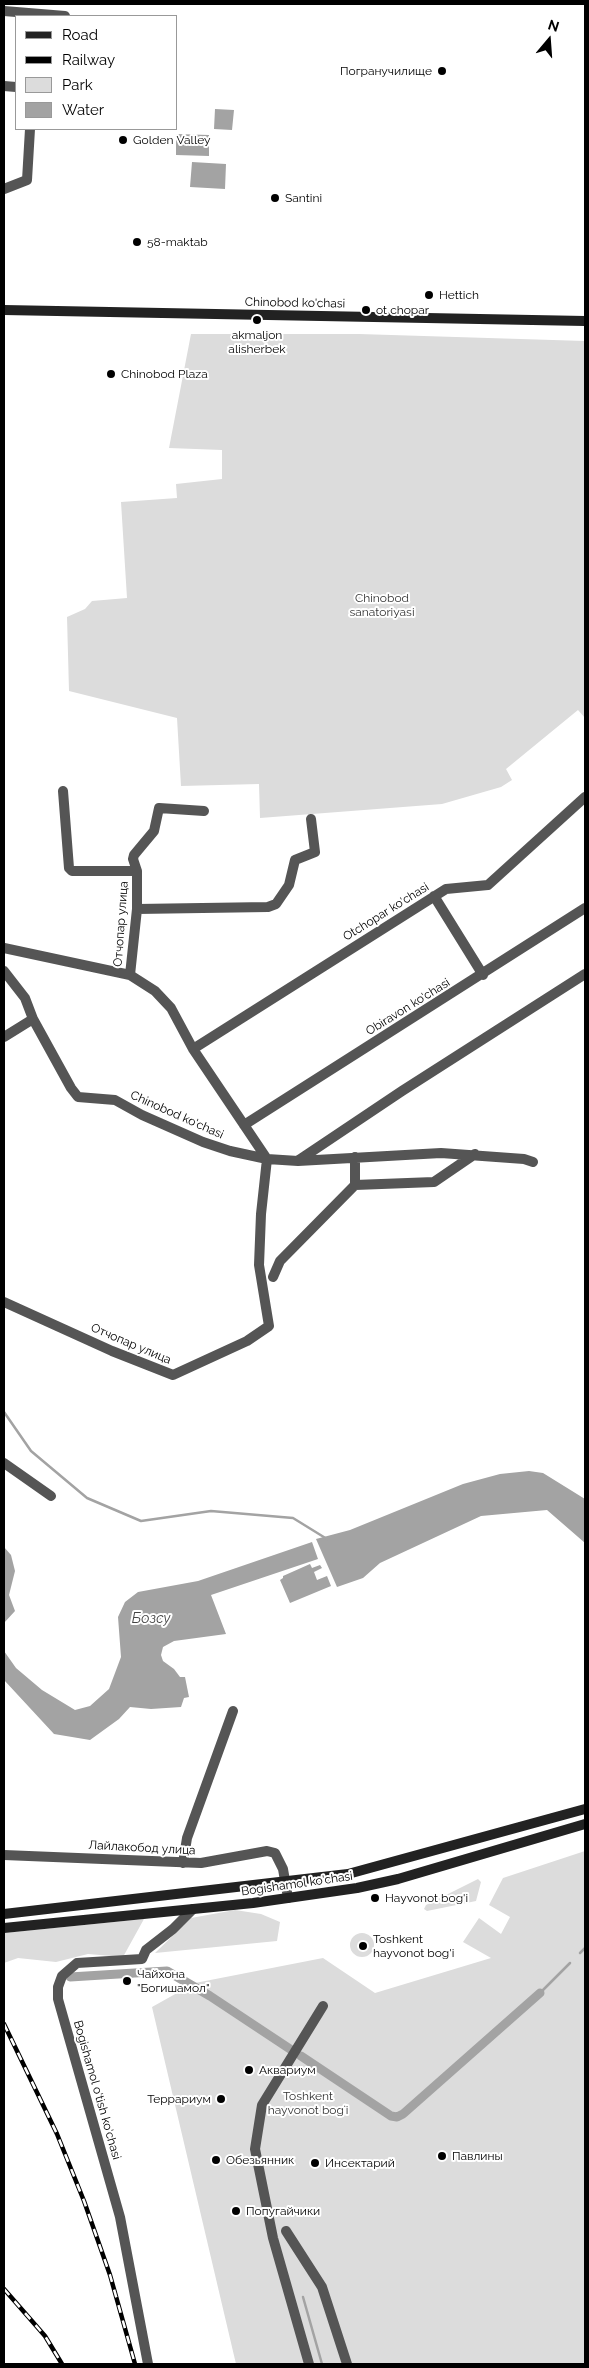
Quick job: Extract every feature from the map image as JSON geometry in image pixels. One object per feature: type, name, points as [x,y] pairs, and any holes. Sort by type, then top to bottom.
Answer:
[{"type":"main road","name":"Chinobod ko'chasi","points":[[4,310],[585,321]]},
{"type":"main road","name":"Bogishamol ko'chasi","points":[[4,1914],[286,1883],[372,1869],[585,1809]]},
{"type":"main road","name":"Bogishamol ko'chasi","points":[[4,1928],[288,1898],[378,1884],[585,1824]]},
{"type":"street","points":[[4,11],[54,15]]},
{"type":"street","points":[[4,189],[27,180],[30,130]]},
{"type":"street","points":[[63,791],[69,868],[72,871],[137,871]]},
{"type":"street","name":"Otchopar ko'chasi","points":[[193,1049],[446,889],[488,885],[585,797]]},
{"type":"street","name":"Отчопар улица","points":[[130,975],[137,909],[137,871],[133,858],[154,831],[159,808],[204,811]]},
{"type":"street","points":[[137,909],[268,907],[276,904],[290,885],[295,860],[315,852],[311,819]]},
{"type":"street","points":[[434,896],[483,974]]},
{"type":"street","name":"Obiravon ko'chasi","points":[[244,1125],[585,908]]},
{"type":"street","points":[[4,948],[130,975],[155,991],[171,1008],[193,1049],[267,1160]]},
{"type":"street","name":"Chinobod ko'chasi","points":[[4,971],[21,991],[33,1019],[75,1095],[115,1100],[142,1115],[203,1142],[267,1160],[298,1161],[441,1153],[475,1154],[524,1159],[532,1162]]},
{"type":"street","points":[[298,1161],[402,1091],[585,974]]},
{"type":"street","points":[[4,1037],[33,1019]]},
{"type":"street","points":[[273,1277],[280,1261],[355,1184],[434,1182],[475,1154]]},
{"type":"street","points":[[355,1157],[355,1184]]},
{"type":"street","name":"Отчопар улица","points":[[4,1302],[174,1375],[247,1341],[269,1326],[259,1265],[267,1160]]},
{"type":"street","points":[[4,1463],[51,1496]]},
{"type":"street","points":[[182,1863],[187,1838],[233,1711]]},
{"type":"street","name":"Лайлакобод улица","points":[[4,1855],[201,1863],[267,1850],[275,1853],[283,1870],[288,1898]]},
{"type":"street","name":"Bogishamol o'tish ko'chasi","points":[[148,2364],[120,2217],[58,1999],[58,1987],[62,1976],[77,1963],[142,1959],[146,1950],[193,1909]]},
{"type":"street","points":[[309,2364],[273,2238],[255,2149],[262,2105],[323,2006]]},
{"type":"street","points":[[286,2231],[322,2287],[347,2364]]},
{"type":"green space","name":"Chinobod sanatoriyasi","points":[[191,334],[359,334],[585,341],[585,718],[578,710],[506,769],[512,780],[501,787],[442,804],[260,818],[259,784],[181,786],[177,718],[69,691],[67,617],[85,609],[92,601],[127,598],[121,502],[177,498],[176,484],[222,479],[222,450],[169,448]]},
{"type":"green space","name":"Toshkent hayvonot bogʻi","points":[[585,1851],[585,2364],[236,2364],[152,2007],[195,1983],[323,1958],[375,1993],[491,1958],[463,1942],[479,1918],[501,1934],[510,1917],[489,1905],[503,1878]]},
{"type":"green space","points":[[478,1879],[481,1882],[476,1901],[427,1911],[424,1909],[426,1905]]},
{"type":"green space","points":[[235,1910],[261,1914],[280,1922],[277,1941],[155,1953],[191,1918]]},
{"type":"green space","points":[[144,1919],[123,1957],[88,1954],[56,1962],[18,1958],[4,1963],[4,1933]]},
{"type":"green space","points":[[362,1933],[371,1936],[374,1945],[371,1954],[362,1957],[353,1954],[350,1945],[353,1936]]},
{"type":"water","points":[[215,109],[234,110],[232,130],[214,129]]},
{"type":"water","points":[[176,134],[209,135],[209,156],[176,155]]},
{"type":"water","points":[[192,162],[226,164],[225,189],[190,187]]},
{"type":"water","points":[[529,1471],[543,1473],[585,1499],[585,1543],[547,1510],[481,1516],[380,1563],[363,1578],[337,1587],[316,1539],[350,1530],[463,1484],[500,1474]]},
{"type":"water","name":"Бозсу","points":[[312,1542],[318,1559],[211,1595],[226,1634],[174,1641],[163,1647],[161,1655],[163,1661],[174,1669],[180,1677],[185,1677],[189,1697],[184,1698],[181,1707],[151,1709],[130,1707],[119,1719],[90,1740],[54,1734],[4,1680],[4,1651],[16,1668],[42,1690],[75,1710],[90,1706],[109,1689],[121,1657],[118,1617],[125,1602],[138,1592],[198,1581]]},
{"type":"water","points":[[4,1547],[11,1555],[15,1571],[9,1595],[15,1611],[4,1623]]},
{"type":"water","points":[[310,1564],[312,1568],[320,1565],[322,1568],[314,1572],[317,1580],[327,1576],[331,1586],[290,1603],[280,1580],[283,1576]]},
{"type":"waterway","points":[[4,1412],[31,1451],[87,1498],[141,1521],[211,1511],[293,1518],[327,1539]]},
{"type":"waterway","points":[[580,1953],[585,1948]]},
{"type":"waterway","points":[[540,1993],[570,1963]]},
{"type":"waterway","points":[[70,1977],[167,1971],[210,1996],[290,2049]]},
{"type":"waterway","points":[[301,2056],[391,2116],[397,2117],[403,2114],[540,1993]]},
{"type":"waterway","points":[[303,2297],[322,2364]]},
{"type":"railway","points":[[4,2024],[57,2134],[84,2201],[110,2275],[135,2364]]},
{"type":"railway","points":[[4,2289],[45,2336],[62,2364]]},
{"type":"place","name":"Погранучилище","points":[[442,71]]},
{"type":"place","name":"Golden Valley","points":[[123,140]]},
{"type":"place","name":"Santini","points":[[275,198]]},
{"type":"place","name":"58-maktab","points":[[137,242]]},
{"type":"place","name":"Hettich","points":[[429,295]]},
{"type":"place","name":"ot chopar","points":[[366,310]]},
{"type":"place","name":"akmaljon alisherbek","points":[[257,320]]},
{"type":"place","name":"Chinobod Plaza","points":[[111,374]]},
{"type":"place","name":"Hayvonot bog'i","points":[[375,1898]]},
{"type":"place","name":"Toshkent hayvonot bog'i","points":[[363,1946]]},
{"type":"place","name":"Чайхона \"Богишамол\"","points":[[127,1981]]},
{"type":"place","name":"Аквариум","points":[[249,2070]]},
{"type":"place","name":"Террариум","points":[[221,2099]]},
{"type":"place","name":"Павлины","points":[[442,2156]]},
{"type":"place","name":"Обезьянник","points":[[216,2160]]},
{"type":"place","name":"Инсектарий","points":[[315,2163]]},
{"type":"place","name":"Попугайчики","points":[[236,2211]]}]
